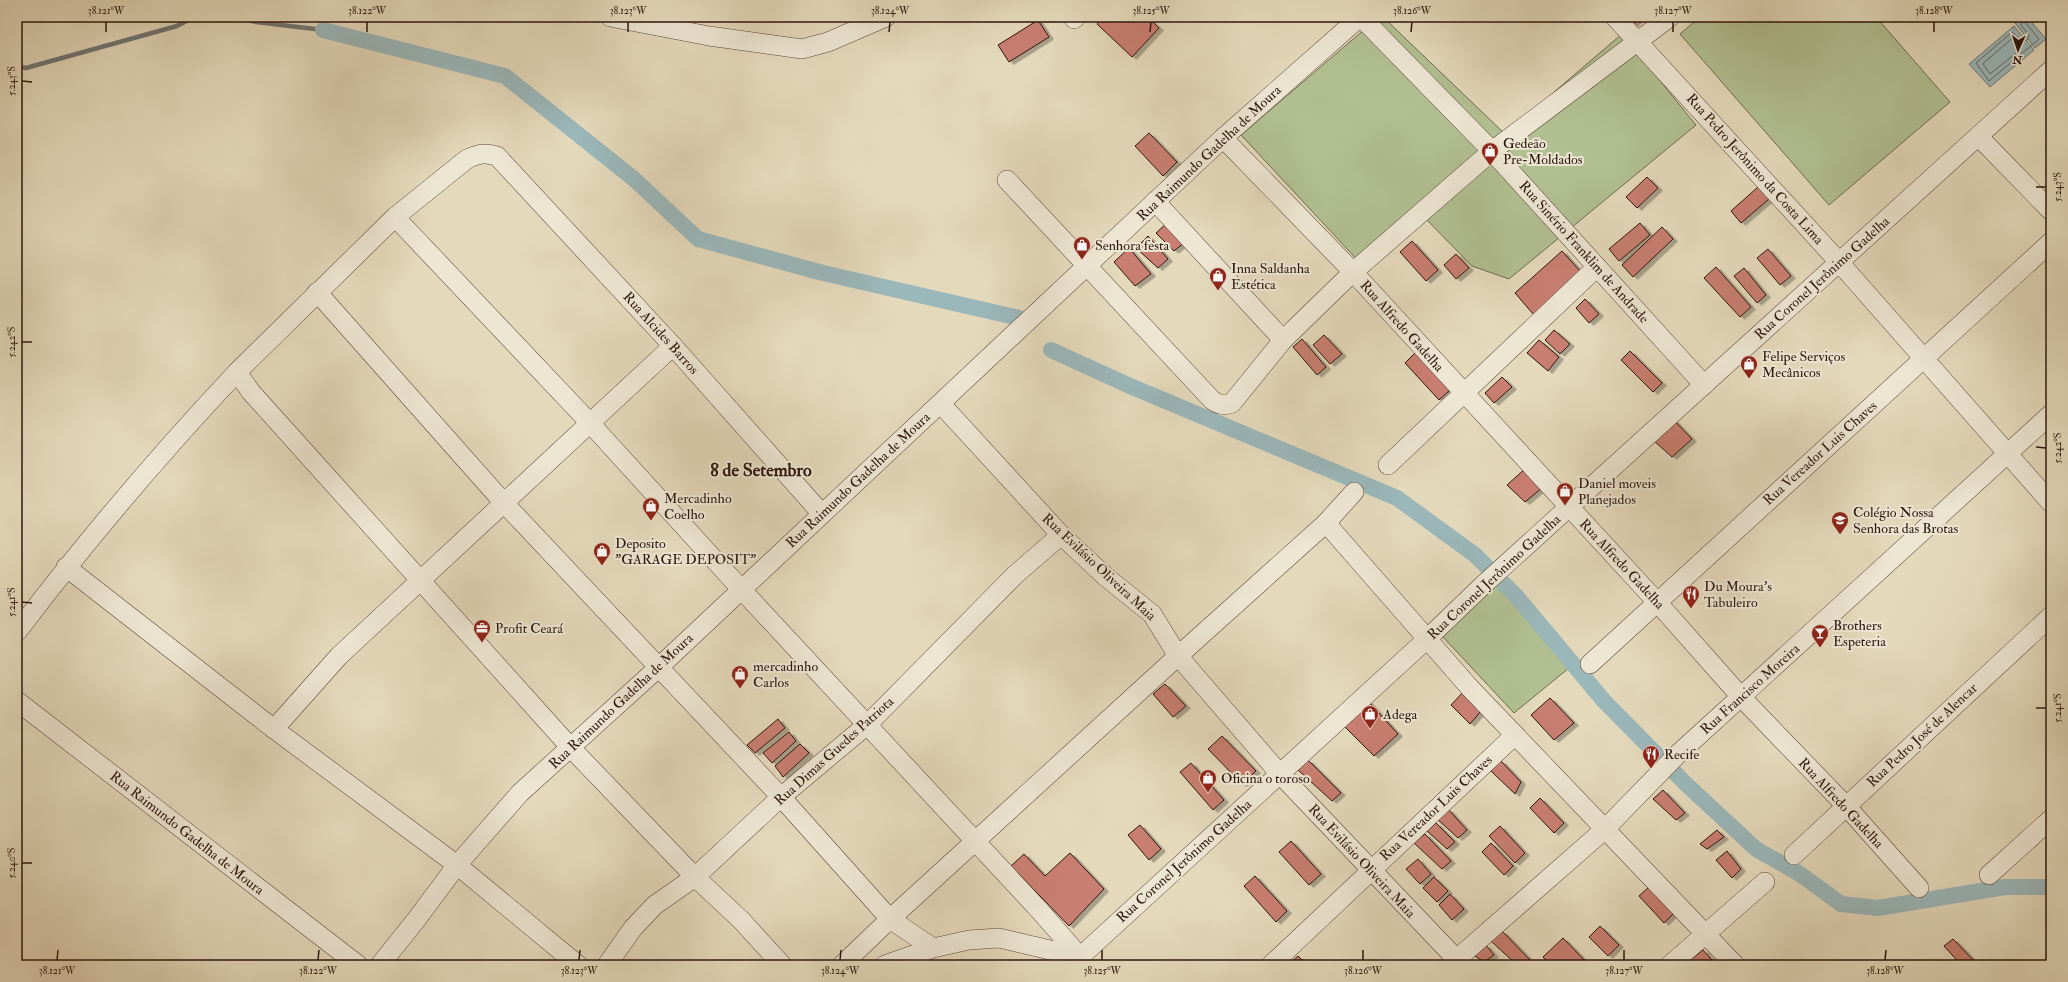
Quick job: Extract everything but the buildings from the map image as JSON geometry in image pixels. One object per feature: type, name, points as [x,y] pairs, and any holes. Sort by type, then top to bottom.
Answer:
[{"type":"street","points":[[610,17],[709,36],[802,49],[828,42],[886,17]]},
{"type":"street","name":"Rua Raimundo Gadelha de Moura","points":[[380,965],[457,865],[520,793],[658,668],[1223,138],[1361,17]]},
{"type":"street","name":"Rua Sinério Franklim de Andrade","points":[[1361,17],[1492,151],[1704,385]]},
{"type":"street","name":"Rua Pedro Jerônimo da Costa Lima","points":[[1615,17],[1839,262],[2051,503]]},
{"type":"street","points":[[1007,180],[1212,400],[1218,404],[1226,405],[1232,403],[1284,340],[1353,272],[1492,151],[1670,17]]},
{"type":"street","name":"Rua Coronel Jerônimo Gadelha","points":[[1083,961],[1280,774],[1427,639],[1482,586],[1979,137],[2051,70]]},
{"type":"street","points":[[1979,137],[2051,211]]},
{"type":"street","name":"Rua Alfredo Gadelha","points":[[1223,138],[1353,272],[1570,507],[1742,698],[1846,806],[1919,888]]},
{"type":"street","name":"Rua Alcides Barros","points":[[395,217],[467,159],[478,154],[488,153],[497,156],[673,346],[822,514]]},
{"type":"street","points":[[1156,201],[1284,340]]},
{"type":"street","points":[[17,632],[66,567],[143,474],[237,372],[395,217],[590,423],[741,590],[868,724],[975,843],[1040,911],[1083,961]]},
{"type":"street","name":"Rua Vereador Luis Chaves","points":[[1590,664],[2051,242]]},
{"type":"street","points":[[1388,465],[1597,267]]},
{"type":"street","points":[[317,292],[504,503],[781,797],[890,919],[933,948]]},
{"type":"street","points":[[274,729],[339,656],[420,579],[673,346]]},
{"type":"street","points":[[237,372],[251,392],[571,748],[695,877],[741,920],[782,965]]},
{"type":"street","name":"Rua Evilásio Oliveira Maia","points":[[941,404],[1062,535],[1106,577],[1152,614],[1178,656],[1280,774],[1456,963]]},
{"type":"street","name":"Rua Francisco Moreira","points":[[1456,963],[1604,830],[1678,755],[2051,414]]},
{"type":"street","points":[[842,965],[890,919],[1326,523],[1354,492]]},
{"type":"street","points":[[1326,523],[1427,639],[1515,735],[1604,830],[1735,965]]},
{"type":"street","name":"Rua Dimas Guedes Patriota","points":[[607,965],[633,928],[655,905],[695,877],[781,797],[868,724],[1015,575],[1062,535]]},
{"type":"street","points":[[66,567],[274,729],[457,865],[578,965]]},
{"type":"street","name":"Rua Pedro José de Alencar","points":[[1794,855],[2051,616]]},
{"type":"street","name":"Rua Raimundo Gadelha de Moura","points":[[17,701],[358,965]]},
{"type":"street","name":"Rua Vereador Luis Chaves","points":[[1271,965],[1515,735]]},
{"type":"street","points":[[1989,875],[2051,819]]},
{"type":"street","points":[[1670,965],[1765,882]]},
{"type":"street","points":[[885,965],[933,948],[969,940],[999,938],[1083,961]]},
{"type":"green space","points":[[1379,17],[1383,17],[1505,134],[1622,34],[1696,125],[1509,279],[1472,266],[1423,216],[1363,266],[1241,135]]},
{"type":"green space","points":[[1700,17],[1876,17],[1950,102],[1829,205],[1680,34]]},
{"type":"green space","points":[[1496,582],[1569,668],[1514,713],[1443,637]]},
{"type":"water","points":[[2022,17],[2027,17],[2046,39],[2035,48],[2015,23]]},
{"type":"water","points":[[2014,26],[2034,50],[1990,87],[1969,64]]},
{"type":"waterway","points":[[17,66],[26,68],[177,26],[194,17]]},
{"type":"waterway","points":[[237,17],[256,22],[323,30]]},
{"type":"waterway","points":[[323,30],[505,76],[634,179],[698,239],[823,273],[1019,318]]},
{"type":"waterway","points":[[1051,350],[1130,386],[1397,498],[1475,555],[1517,597],[1604,701],[1687,785],[1756,849],[1800,874],[1841,904],[1878,908],[2005,887],[2051,887]]},
{"type":"place","name":"Gedeão Pre-Moldados","points":[[1490,166]]},
{"type":"place","name":"Senhora festa","points":[[1082,260]]},
{"type":"place","name":"Inna Saldanha Estética","points":[[1218,291]]},
{"type":"place","name":"Felipe Serviços Mecânicos","points":[[1749,379]]},
{"type":"place","name":"Daniel moveis Planejados","points":[[1565,506]]},
{"type":"place","name":"Mercadinho Coelho","points":[[651,521]]},
{"type":"place","name":"Colégio Nossa Senhora das Brotas","points":[[1840,535]]},
{"type":"place","name":"Deposito \"GARAGE DEPOSIT\"","points":[[602,566]]},
{"type":"place","name":"Du Moura's Tabuleiro","points":[[1691,609]]},
{"type":"place","name":"Profit Ceará","points":[[482,643]]},
{"type":"place","name":"Brothers Espeteria","points":[[1820,648]]},
{"type":"place","name":"mercadinho Carlos","points":[[740,689]]},
{"type":"place","name":"Adega","points":[[1370,729]]},
{"type":"place","name":"Recife","points":[[1651,769]]},
{"type":"place","name":"Oficina o toroso","points":[[1208,793]]},
{"type":"district","name":"8 de Setembro","points":[[761,470]]}]
